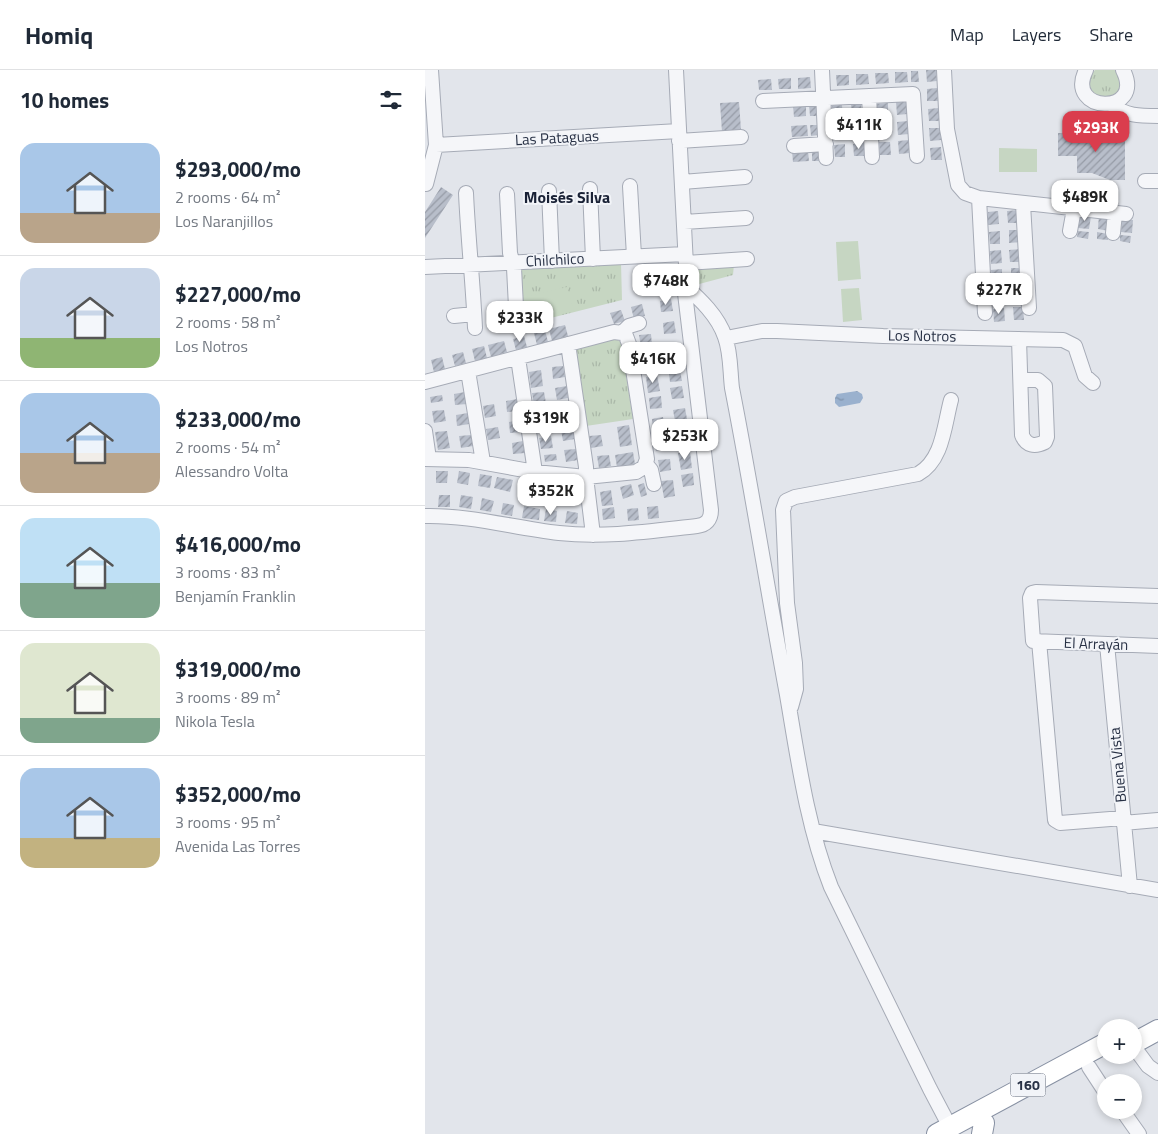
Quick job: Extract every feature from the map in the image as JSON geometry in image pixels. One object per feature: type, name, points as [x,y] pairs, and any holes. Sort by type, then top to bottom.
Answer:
[{"type":"highway","points":[[1142,1024],[1158,1016]]},
{"type":"highway","points":[[1142,1039],[1158,1030]]},
{"type":"highway","name":"160","points":[[950,1132],[1097,1048]]},
{"type":"highway","name":"160","points":[[950,1132],[983,1129],[1097,1063]]},
{"type":"street","points":[[425,184],[436,145],[431,70]]},
{"type":"street","points":[[425,516],[471,519],[558,533],[593,535],[626,534],[697,526],[704,524],[708,520],[711,510],[684,285],[686,258],[676,70]]},
{"type":"street","points":[[794,146],[826,151],[821,70]]},
{"type":"street","points":[[944,70],[948,136],[958,185],[965,194],[979,198],[1023,204],[1120,214],[1113,233]]},
{"type":"street","points":[[1087,70],[1083,87],[1088,98],[1099,104],[1111,104],[1121,98],[1127,88],[1127,81],[1123,70]]},
{"type":"street","points":[[763,101],[913,94],[917,156]]},
{"type":"street","points":[[869,96],[872,157]]},
{"type":"street","points":[[1111,104],[1117,110],[1131,115],[1158,116]]},
{"type":"street","name":"Las Pataguas","points":[[436,145],[679,136],[741,137]]},
{"type":"street","points":[[682,182],[745,177]]},
{"type":"street","points":[[630,186],[634,256]]},
{"type":"street","points":[[590,189],[593,258]]},
{"type":"street","points":[[549,191],[552,260]]},
{"type":"street","points":[[454,316],[475,321],[466,193]]},
{"type":"street","points":[[507,194],[509,253],[512,263],[516,307]]},
{"type":"street","points":[[979,198],[985,313]]},
{"type":"street","points":[[1023,204],[1029,308]]},
{"type":"street","points":[[1070,231],[1073,209]]},
{"type":"street","points":[[684,222],[746,218]]},
{"type":"street","name":"Chilchilco","points":[[425,267],[634,256],[747,259]]},
{"type":"street","points":[[684,285],[703,302],[720,324],[726,338],[732,388],[790,710],[819,853],[831,887],[950,1132]]},
{"type":"street","points":[[621,333],[629,326],[639,323]]},
{"type":"street","name":"Los Notros","points":[[726,338],[762,331],[777,331],[883,336],[1063,340],[1070,342],[1077,350],[1085,376],[1093,383]]},
{"type":"street","points":[[425,382],[614,332],[621,333],[626,336],[629,344],[645,466],[651,470],[653,484]]},
{"type":"street","points":[[1019,339],[1021,380]]},
{"type":"street","points":[[568,344],[586,467],[585,477],[593,535]]},
{"type":"street","points":[[518,358],[535,472]]},
{"type":"street","points":[[468,371],[483,462]]},
{"type":"street","points":[[790,710],[796,689],[795,663],[787,603],[783,510],[786,501],[795,497],[918,474],[927,469],[937,456],[951,400]]},
{"type":"street","points":[[425,431],[427,459],[456,459],[483,462],[535,472],[585,477],[633,472],[645,466]]},
{"type":"street","points":[[1158,596],[1034,592],[1030,598],[1055,820],[1060,823],[1158,820]]},
{"type":"street","name":"El Arrayán","points":[[1036,641],[1158,646]]},
{"type":"street","name":"Buena Vista","points":[[1107,644],[1130,886]]},
{"type":"street","points":[[813,830],[1158,890]]},
{"type":"street","points":[[1142,1058],[1148,1066],[1158,1073]]},
{"type":"street","points":[[1089,1067],[1097,1079]]},
{"type":"street","points":[[1128,1119],[1139,1134]]},
{"type":"green space","points":[[1095,70],[1115,70],[1118,72],[1122,88],[1111,99],[1095,97],[1089,80]]},
{"type":"green space","points":[[999,148],[1037,149],[1037,172],[999,172]]},
{"type":"green space","points":[[858,241],[861,279],[838,281],[836,242]]},
{"type":"green space","points":[[621,263],[622,300],[523,325],[519,270]]},
{"type":"green space","points":[[734,264],[733,275],[688,287],[689,268]]},
{"type":"green space","points":[[567,287],[574,311],[529,323],[523,298]]},
{"type":"green space","points":[[859,288],[862,320],[843,322],[841,289]]},
{"type":"green space","points":[[616,339],[621,342],[633,419],[586,426],[574,349]]},
{"type":"water","points":[[857,391],[862,394],[863,398],[860,403],[839,407],[835,403],[837,394]]},
{"type":"building","points":[[926,70],[936,70],[937,81],[927,82]]},
{"type":"building","points":[[911,71],[918,71],[919,82],[911,82]]},
{"type":"building","points":[[895,72],[907,72],[908,82],[895,83]]},
{"type":"building","points":[[875,73],[888,73],[889,83],[876,84]]},
{"type":"building","points":[[856,74],[868,74],[869,84],[856,85]]},
{"type":"building","points":[[836,75],[849,75],[849,85],[837,86]]},
{"type":"building","points":[[810,77],[811,88],[798,89],[798,78]]},
{"type":"building","points":[[791,78],[791,89],[779,89],[778,79]]},
{"type":"building","points":[[771,79],[772,90],[759,90],[758,80]]},
{"type":"building","points":[[937,88],[938,101],[927,101],[927,89]]},
{"type":"building","points":[[907,101],[907,114],[897,115],[896,102]]},
{"type":"building","points":[[739,102],[741,130],[722,132],[720,103]]},
{"type":"building","points":[[888,103],[888,116],[878,116],[877,104]]},
{"type":"building","points":[[851,104],[861,104],[862,117],[852,117]]},
{"type":"building","points":[[809,105],[816,105],[817,116],[810,116]]},
{"type":"building","points":[[842,105],[843,118],[832,118],[832,106]]},
{"type":"building","points":[[793,106],[806,106],[806,116],[794,117]]},
{"type":"building","points":[[939,108],[939,121],[929,121],[928,109]]},
{"type":"building","points":[[908,121],[909,134],[898,135],[897,122]]},
{"type":"building","points":[[878,123],[889,123],[890,135],[879,136]]},
{"type":"building","points":[[852,124],[863,124],[864,136],[853,137]]},
{"type":"building","points":[[807,125],[808,136],[792,137],[791,126]]},
{"type":"building","points":[[810,125],[818,125],[818,135],[811,136]]},
{"type":"building","points":[[833,125],[844,125],[844,137],[834,138]]},
{"type":"building","points":[[929,128],[940,128],[941,140],[930,141]]},
{"type":"building","points":[[1058,133],[1125,133],[1125,180],[1110,180],[1092,173],[1077,173],[1077,156],[1058,156]]},
{"type":"building","points":[[909,140],[910,153],[899,154],[898,141]]},
{"type":"building","points":[[879,142],[890,142],[891,155],[880,155]]},
{"type":"building","points":[[864,143],[865,156],[854,156],[853,144]]},
{"type":"building","points":[[845,144],[845,157],[835,157],[834,145]]},
{"type":"building","points":[[941,147],[942,160],[931,160],[930,148]]},
{"type":"building","points":[[812,150],[819,150],[819,161],[812,161]]},
{"type":"building","points":[[792,151],[808,151],[809,161],[793,162]]},
{"type":"building","points":[[441,187],[453,195],[425,238],[425,212]]},
{"type":"building","points":[[1018,210],[1019,223],[1008,223],[1007,211]]},
{"type":"building","points":[[998,211],[999,224],[988,225],[988,212]]},
{"type":"building","points":[[1099,213],[1111,215],[1109,231],[1098,229]]},
{"type":"building","points":[[1080,215],[1091,216],[1089,229],[1078,228]]},
{"type":"building","points":[[1122,219],[1133,220],[1132,233],[1121,232]]},
{"type":"building","points":[[1009,230],[1019,230],[1020,242],[1009,243]]},
{"type":"building","points":[[1000,231],[1000,244],[990,244],[989,232]]},
{"type":"building","points":[[1078,231],[1089,232],[1088,239],[1077,237]]},
{"type":"building","points":[[1097,232],[1108,234],[1108,240],[1097,239]]},
{"type":"building","points":[[1120,235],[1131,236],[1130,243],[1120,241]]},
{"type":"building","points":[[1020,249],[1021,262],[1010,262],[1009,250]]},
{"type":"building","points":[[1001,250],[1002,263],[991,264],[990,251]]},
{"type":"building","points":[[1011,268],[1021,268],[1022,280],[1011,281]]},
{"type":"building","points":[[1002,269],[1002,282],[992,282],[991,270]]},
{"type":"building","points":[[1023,287],[1023,300],[1013,301],[1012,288]]},
{"type":"building","points":[[992,289],[1003,289],[1004,302],[993,302]]},
{"type":"building","points":[[671,299],[673,311],[661,312],[660,301]]},
{"type":"building","points":[[642,304],[645,316],[634,319],[631,307]]},
{"type":"building","points":[[1013,307],[1023,307],[1024,320],[1014,320]]},
{"type":"building","points":[[1004,308],[1005,321],[994,322],[993,309]]},
{"type":"building","points":[[621,310],[625,321],[614,324],[610,313]]},
{"type":"building","points":[[674,321],[676,333],[664,334],[663,323]]},
{"type":"building","points":[[565,325],[568,336],[552,341],[549,329]]},
{"type":"building","points":[[545,330],[548,342],[537,345],[534,333]]},
{"type":"building","points":[[651,334],[652,345],[641,347],[639,335]]},
{"type":"building","points":[[524,336],[527,347],[516,350],[513,339]]},
{"type":"building","points":[[504,341],[507,352],[491,357],[488,345]]},
{"type":"building","points":[[677,343],[679,354],[667,356],[665,344]]},
{"type":"building","points":[[484,346],[487,358],[475,361],[472,349]]},
{"type":"building","points":[[463,352],[466,363],[455,366],[452,355]]},
{"type":"building","points":[[654,354],[656,366],[644,367],[642,356]]},
{"type":"building","points":[[442,357],[445,369],[434,372],[431,360]]},
{"type":"building","points":[[679,365],[682,381],[670,382],[668,366]]},
{"type":"building","points":[[563,366],[565,377],[553,379],[552,367]]},
{"type":"building","points":[[541,370],[543,386],[531,388],[529,372]]},
{"type":"building","points":[[657,375],[660,391],[648,393],[646,377]]},
{"type":"building","points":[[567,386],[568,398],[557,400],[555,388]]},
{"type":"building","points":[[682,386],[684,398],[672,399],[670,388]]},
{"type":"building","points":[[465,392],[467,404],[455,405],[454,394]]},
{"type":"building","points":[[544,392],[546,403],[534,405],[532,393]]},
{"type":"building","points":[[442,395],[443,401],[431,403],[430,397]]},
{"type":"building","points":[[661,396],[662,408],[650,409],[649,398]]},
{"type":"building","points":[[517,399],[519,411],[507,412],[506,401]]},
{"type":"building","points":[[569,403],[571,419],[560,420],[557,404]]},
{"type":"building","points":[[494,404],[496,416],[485,418],[483,406]]},
{"type":"building","points":[[685,408],[687,419],[675,421],[673,410]]},
{"type":"building","points":[[444,410],[446,421],[434,423],[432,411]]},
{"type":"building","points":[[468,413],[469,424],[457,426],[456,415]]},
{"type":"building","points":[[547,414],[549,425],[537,427],[535,415]]},
{"type":"building","points":[[663,417],[665,428],[653,430],[652,419]]},
{"type":"building","points":[[520,420],[522,432],[510,433],[509,422]]},
{"type":"building","points":[[629,425],[632,445],[620,447],[617,427]]},
{"type":"building","points":[[498,427],[500,438],[488,440],[486,429]]},
{"type":"building","points":[[573,428],[575,439],[563,441],[561,430]]},
{"type":"building","points":[[687,430],[689,442],[677,443],[676,432]]},
{"type":"building","points":[[447,431],[450,448],[438,450],[435,432]]},
{"type":"building","points":[[471,435],[473,446],[461,448],[459,436]]},
{"type":"building","points":[[601,435],[603,446],[591,448],[589,436]]},
{"type":"building","points":[[551,436],[553,448],[541,449],[539,438]]},
{"type":"building","points":[[666,438],[668,449],[656,451],[655,440]]},
{"type":"building","points":[[523,441],[525,453],[513,454],[512,443]]},
{"type":"building","points":[[576,449],[578,460],[566,462],[564,450]]},
{"type":"building","points":[[633,452],[635,464],[617,467],[615,455]]},
{"type":"building","points":[[690,452],[692,468],[681,470],[678,453]]},
{"type":"building","points":[[556,454],[557,460],[545,462],[544,455]]},
{"type":"building","points":[[609,455],[611,466],[599,468],[597,456]]},
{"type":"building","points":[[670,459],[671,470],[660,472],[658,460]]},
{"type":"building","points":[[436,471],[448,471],[447,483],[436,483]]},
{"type":"building","points":[[459,471],[470,473],[468,485],[457,483]]},
{"type":"building","points":[[693,473],[694,485],[683,487],[681,475]]},
{"type":"building","points":[[480,474],[492,476],[490,488],[478,486]]},
{"type":"building","points":[[497,477],[513,480],[510,492],[494,488]]},
{"type":"building","points":[[673,480],[675,496],[664,498],[661,481]]},
{"type":"building","points":[[522,482],[533,484],[532,495],[520,493]]},
{"type":"building","points":[[644,483],[647,495],[641,497],[638,485]]},
{"type":"building","points":[[631,484],[634,495],[623,499],[620,487]]},
{"type":"building","points":[[543,485],[555,486],[553,498],[542,496]]},
{"type":"building","points":[[564,487],[576,488],[574,500],[563,499]]},
{"type":"building","points":[[611,490],[613,505],[602,506],[600,492]]},
{"type":"building","points":[[439,495],[450,495],[450,507],[438,507]]},
{"type":"building","points":[[461,495],[473,497],[471,509],[459,507]]},
{"type":"building","points":[[482,498],[494,501],[491,512],[480,510]]},
{"type":"building","points":[[503,503],[514,505],[512,516],[501,514]]},
{"type":"building","points":[[524,506],[540,509],[539,520],[522,518]]},
{"type":"building","points":[[658,506],[659,518],[648,519],[647,507]]},
{"type":"building","points":[[614,507],[615,518],[603,520],[602,509]]},
{"type":"building","points":[[638,508],[639,520],[628,521],[627,509]]},
{"type":"building","points":[[546,509],[557,511],[556,522],[544,521]]},
{"type":"building","points":[[567,511],[578,513],[577,524],[565,523]]},
{"type":"district","name":"Moisés Silva","points":[[567,197]]}]
